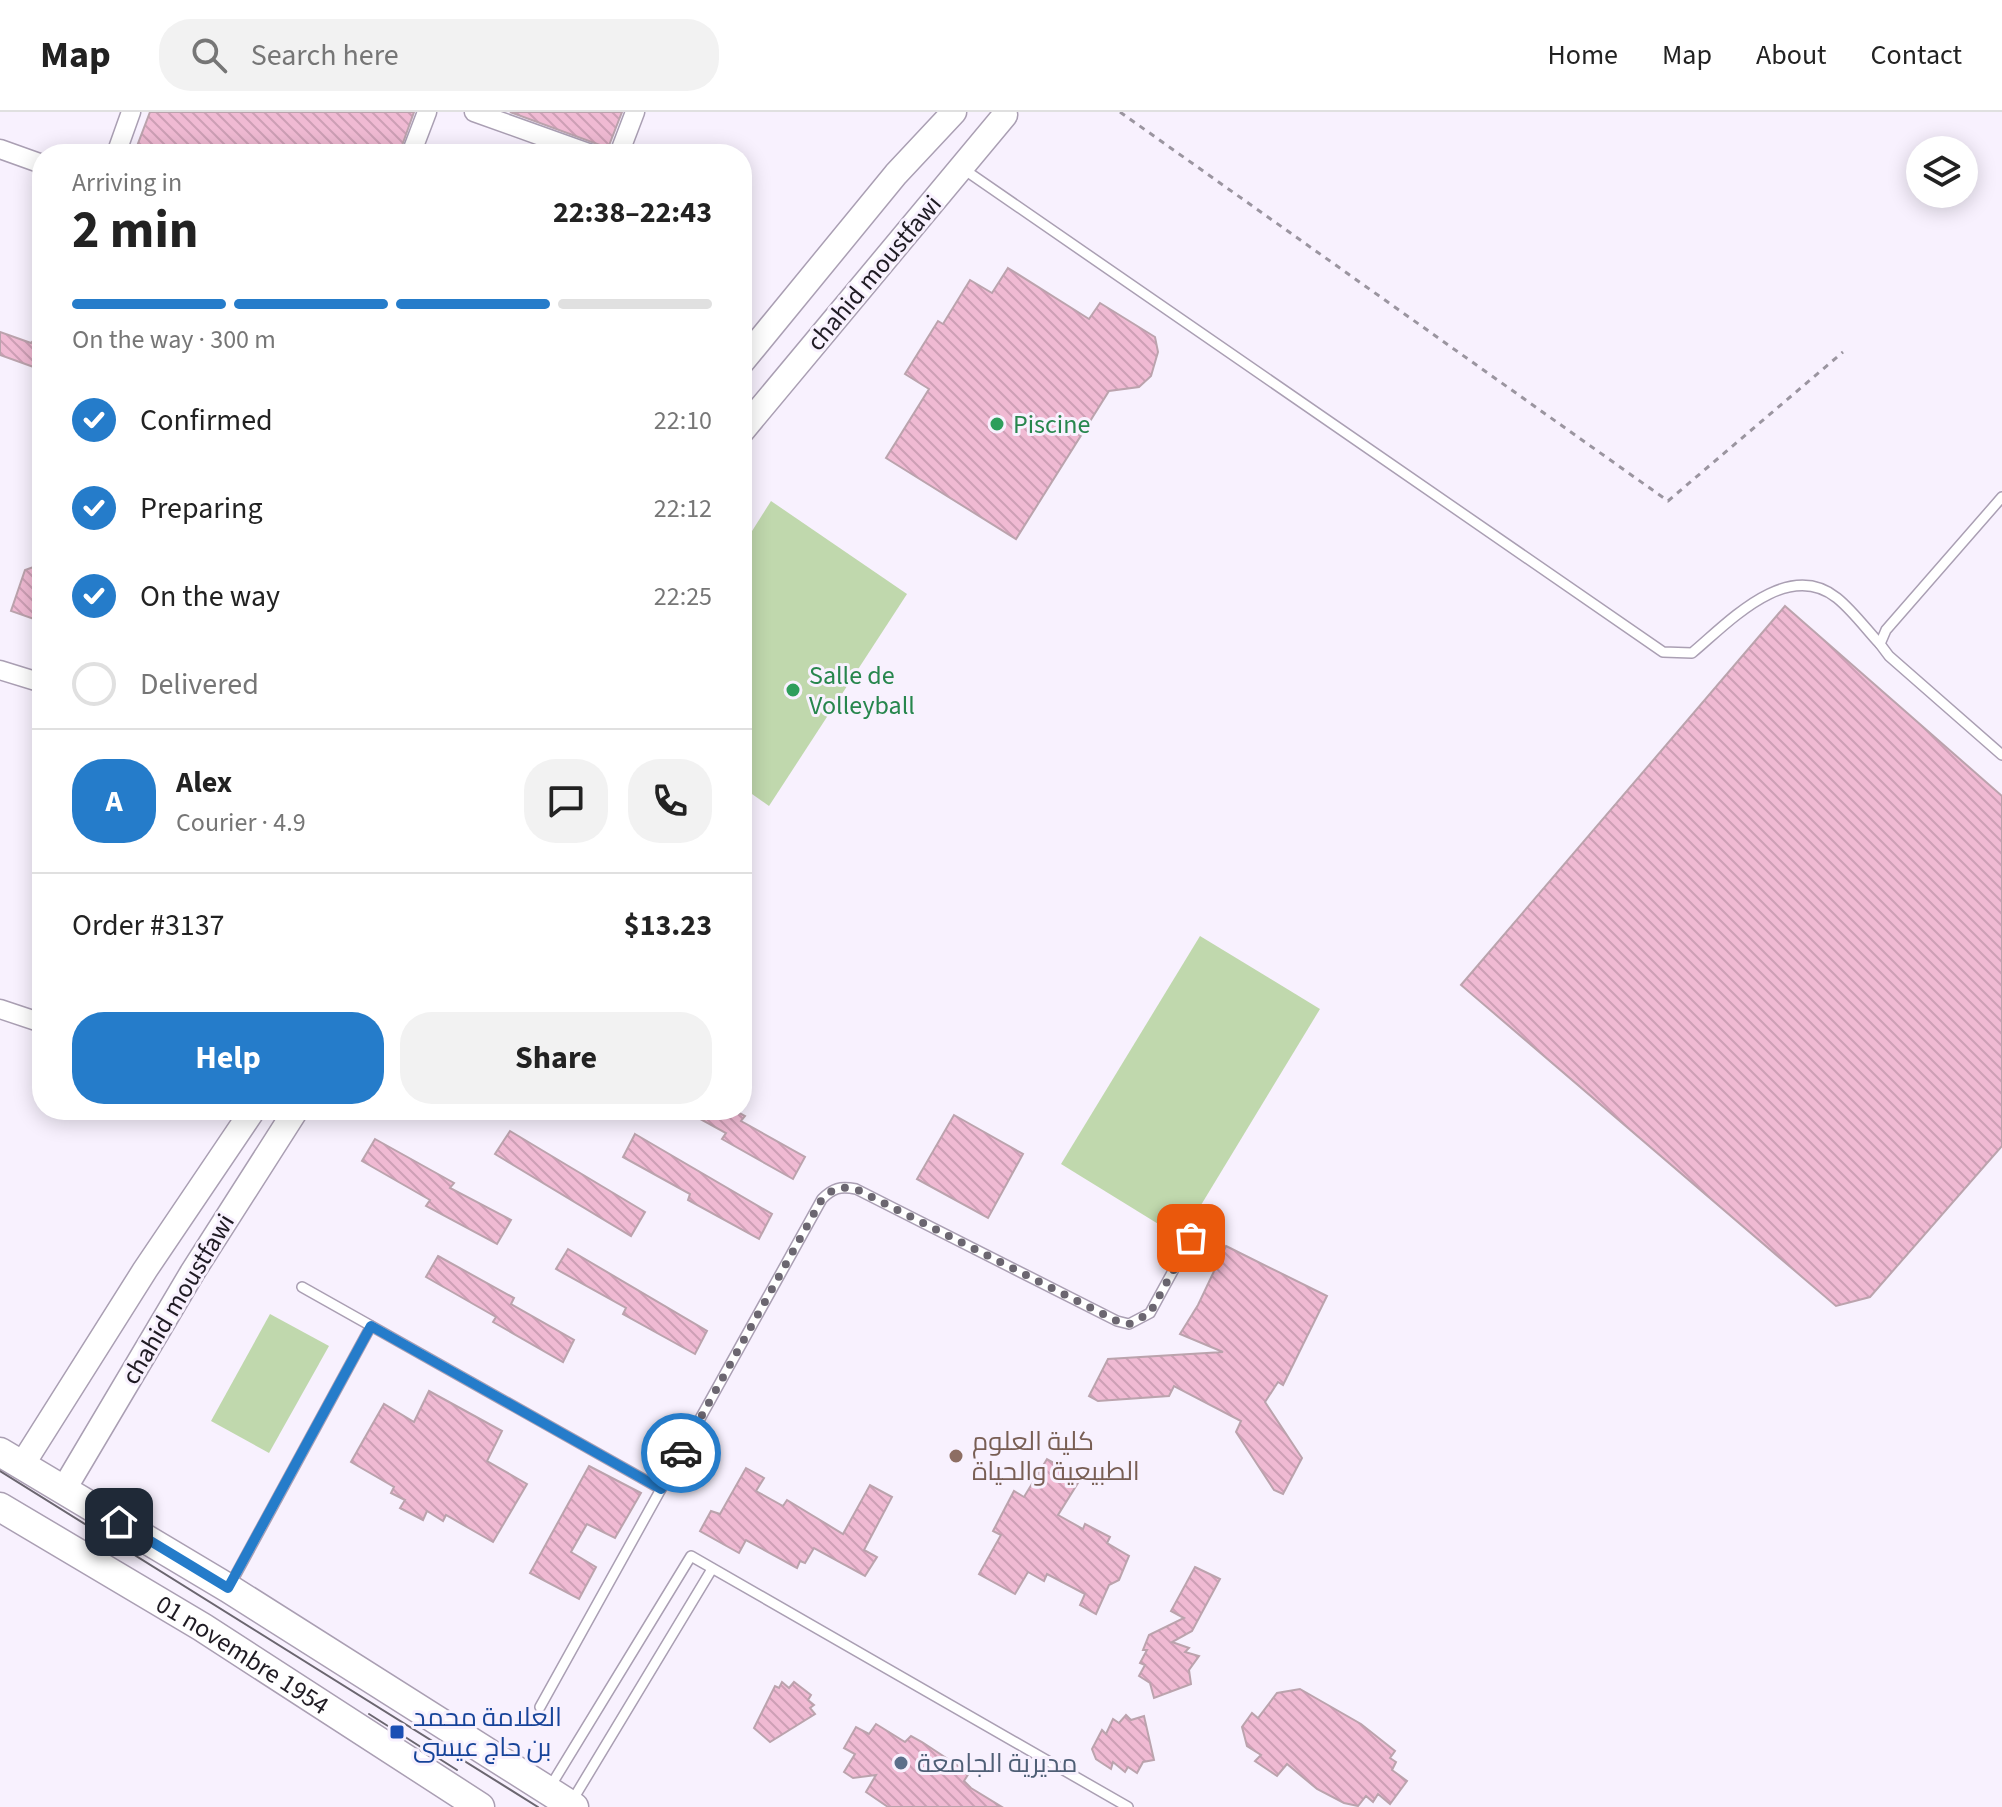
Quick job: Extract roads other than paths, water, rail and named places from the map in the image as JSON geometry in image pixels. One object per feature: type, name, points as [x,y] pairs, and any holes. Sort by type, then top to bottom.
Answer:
[{"type":"main road","name":"chahid moustfawi","points":[[752,350],[896,174],[954,112]]},
{"type":"main road","name":"chahid moustfawi","points":[[752,419],[962,168],[1001,113]]},
{"type":"main road","name":"chahid moustfawi","points":[[11,1459],[246,1120]]},
{"type":"main road","name":"chahid moustfawi","points":[[64,1489],[192,1273],[290,1120]]},
{"type":"main road","points":[[11,1459],[228,1588],[564,1800]]},
{"type":"main road","name":"01 novembre 1954","points":[[0,1507],[202,1627],[480,1807]]},
{"type":"street","points":[[120,144],[131,112]]},
{"type":"street","points":[[415,144],[427,112]]},
{"type":"street","points":[[474,112],[563,144]]},
{"type":"street","points":[[623,144],[635,112]]},
{"type":"street","points":[[0,149],[32,160]]},
{"type":"street","points":[[0,670],[32,680]]},
{"type":"street","points":[[0,1009],[32,1020]]},
{"type":"lane","points":[[962,168],[1663,652],[1692,653],[1755,602],[1788,586],[1813,586],[1836,597],[1889,656],[2002,755]]},
{"type":"lane","points":[[1880,644],[1886,630],[2002,497]]},
{"type":"lane","points":[[540,1707],[822,1199],[830,1190],[841,1187],[856,1189],[1117,1321],[1129,1324],[1150,1313],[1191,1238]]},
{"type":"lane","points":[[302,1287],[661,1489]]},
{"type":"lane","points":[[228,1588],[371,1326]]},
{"type":"lane","points":[[564,1800],[691,1556],[1128,1807]]},
{"type":"lane","points":[[564,1800],[712,1569]]},
{"type":"tram line","points":[[0,1471],[538,1807]]},
{"type":"tram line","points":[[369,1714],[457,1770]]},
{"type":"place","name":"Piscine","points":[[997,424]]},
{"type":"place","name":"Salle de Volleyball","points":[[793,690]]},
{"type":"place","name":"كلية العلوم الطبيعية والحياة","points":[[956,1456]]},
{"type":"place","name":"العلامة محمد بن حاج عيسى","points":[[397,1732]]},
{"type":"place","name":"مديرية الجامعة","points":[[901,1763]]}]
